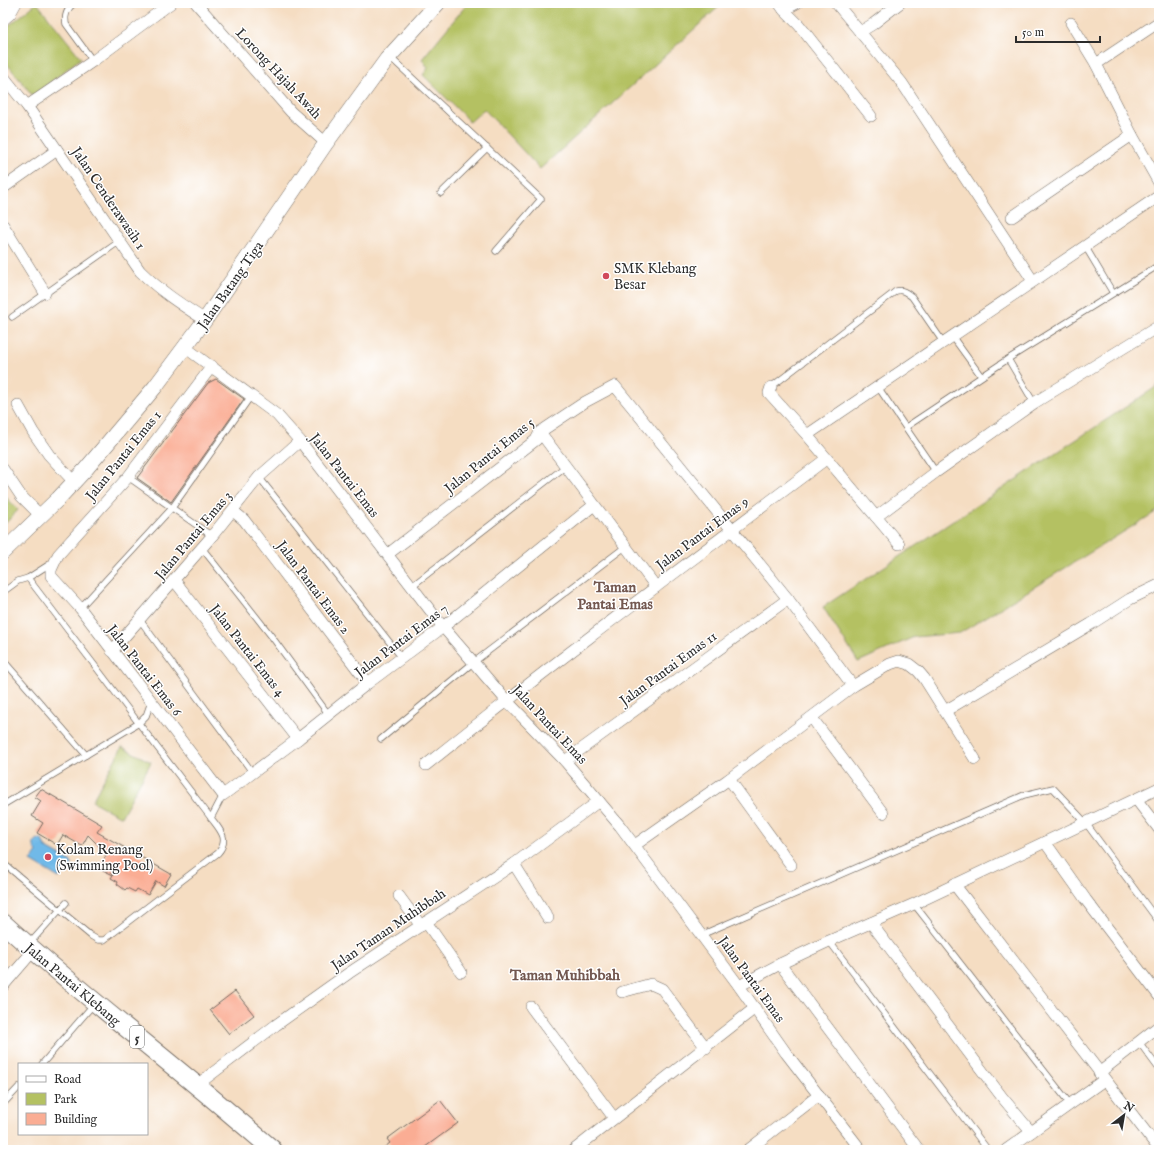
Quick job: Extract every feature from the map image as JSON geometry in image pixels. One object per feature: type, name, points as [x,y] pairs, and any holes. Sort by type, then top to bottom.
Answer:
[{"type":"highway","name":"Jalan Pantai Klebang","points":[[3,923],[94,1003],[197,1085],[273,1150]]},
{"type":"main road","name":"Jalan Batang Tiga","points":[[3,552],[74,482],[146,398],[186,348],[326,143],[390,56],[438,3]]},
{"type":"street","points":[[3,20],[10,14],[16,3]]},
{"type":"street","points":[[28,106],[93,61],[171,3]]},
{"type":"street","name":"Lorong Hajah Awah","points":[[196,3],[291,112],[326,143]]},
{"type":"street","points":[[782,6],[797,3]]},
{"type":"street","points":[[836,3],[902,83],[1033,281]]},
{"type":"street","points":[[860,32],[900,3]]},
{"type":"street","points":[[782,6],[799,25],[871,116]]},
{"type":"street","points":[[1096,64],[1159,22]]},
{"type":"street","points":[[1071,23],[1096,64],[1132,135],[1159,183]]},
{"type":"street","name":"Jalan Cenderawasih 1","points":[[3,76],[28,106],[140,271],[154,285],[171,298],[205,320]]},
{"type":"street","points":[[1012,217],[1132,135]]},
{"type":"street","points":[[3,188],[58,150]]},
{"type":"street","points":[[807,435],[1159,196]]},
{"type":"street","points":[[3,225],[45,293]]},
{"type":"street","points":[[876,517],[936,472],[1034,403],[1159,326]]},
{"type":"street","name":"Jalan Pantai Emas","points":[[186,348],[277,415],[300,441],[443,627],[506,700],[565,761],[635,845],[755,1008],[786,1053],[862,1150]]},
{"type":"street","name":"Jalan Pantai Emas 1","points":[[55,561],[58,555],[128,477],[212,366]]},
{"type":"street","name":"Jalan Pantai Emas 5","points":[[388,554],[536,440],[540,432],[585,402],[615,386],[731,530]]},
{"type":"street","points":[[771,386],[769,393],[807,435],[899,544]]},
{"type":"street","points":[[18,405],[33,432],[49,455],[74,482]]},
{"type":"street","points":[[540,432],[656,587]]},
{"type":"street","name":"Jalan Pantai Emas 3","points":[[112,651],[202,548],[259,477],[300,441]]},
{"type":"street","name":"Jalan Pantai Emas 9","points":[[426,765],[506,700],[826,458]]},
{"type":"street","points":[[3,469],[21,496],[40,515]]},
{"type":"street","name":"Jalan Pantai Emas 7","points":[[223,795],[298,740],[368,683],[443,627],[594,505]]},
{"type":"street","name":"Jalan Pantai Emas 2","points":[[233,511],[244,520],[368,683]]},
{"type":"street","points":[[731,530],[788,599],[853,686]]},
{"type":"street","name":"Jalan Pantai Emas 6","points":[[55,561],[51,570],[51,576],[80,608],[223,795]]},
{"type":"street","name":"Jalan Pantai Emas 4","points":[[174,580],[298,740]]},
{"type":"street","points":[[945,711],[1130,599],[1159,585]]},
{"type":"street","name":"Jalan Pantai Emas 11","points":[[565,761],[788,599]]},
{"type":"street","points":[[635,845],[729,779],[853,686],[890,664],[899,661],[909,664],[924,678],[975,759]]},
{"type":"street","points":[[812,718],[883,813]]},
{"type":"street","points":[[729,779],[791,865]]},
{"type":"street","points":[[739,986],[780,964],[871,924],[1159,788]]},
{"type":"street","points":[[1136,799],[1159,829]]},
{"type":"street","name":"Jalan Taman Muhibbah","points":[[197,1085],[276,1025],[343,977],[514,864],[599,801]]},
{"type":"street","points":[[1044,842],[1086,900],[1157,990]]},
{"type":"street","points":[[514,864],[548,918]]},
{"type":"street","points":[[954,884],[1159,1149]]},
{"type":"street","points":[[399,896],[461,972]]},
{"type":"street","points":[[871,924],[1002,1097],[1031,1132]]},
{"type":"street","points":[[4,984],[30,948]]},
{"type":"street","points":[[780,964],[918,1150]]},
{"type":"street","points":[[622,992],[651,984],[662,989],[706,1048]]},
{"type":"street","points":[[531,1007],[614,1118]]},
{"type":"street","points":[[574,1150],[706,1048],[755,1008]]},
{"type":"street","points":[[1006,1150],[1070,1104],[1159,1026]]},
{"type":"street","points":[[748,1150],[819,1095]]},
{"type":"lane","points":[[74,3],[67,11],[65,17],[66,24],[93,61]]},
{"type":"lane","points":[[390,56],[541,199],[496,251]]},
{"type":"lane","points":[[441,193],[488,148]]},
{"type":"lane","points":[[12,317],[120,241]]},
{"type":"lane","points":[[1085,246],[1113,293]]},
{"type":"lane","points":[[906,427],[1008,358],[1159,265]]},
{"type":"lane","points":[[771,386],[896,291],[900,290],[906,292],[912,297],[981,376]]},
{"type":"lane","points":[[1008,358],[1034,403]]},
{"type":"lane","points":[[878,387],[936,472]]},
{"type":"lane","points":[[80,608],[172,508],[251,396]]},
{"type":"lane","points":[[412,586],[566,466]]},
{"type":"lane","points":[[128,477],[212,536]]},
{"type":"lane","points":[[259,477],[402,658]]},
{"type":"lane","points":[[381,739],[474,662],[625,547]]},
{"type":"lane","points":[[202,548],[272,637],[329,715]]},
{"type":"lane","points":[[3,592],[18,581],[28,578],[55,561]]},
{"type":"lane","points":[[3,864],[91,936],[98,940],[104,940],[218,853],[222,848],[223,835],[211,818],[28,578]]},
{"type":"lane","points":[[140,620],[253,773]]},
{"type":"lane","points":[[3,660],[86,755]]},
{"type":"lane","points":[[3,805],[139,723],[146,716],[151,702]]},
{"type":"lane","points":[[701,935],[1024,796],[1052,788],[1085,822],[1159,922]]},
{"type":"lane","points":[[211,818],[223,795]]},
{"type":"lane","points":[[30,948],[66,903]]},
{"type":"lane","points":[[914,904],[1070,1104]]},
{"type":"lane","points":[[830,941],[988,1150]]},
{"type":"lane","points":[[43,1063],[94,1003]]},
{"type":"lane","points":[[1139,1042],[1159,1069]]},
{"type":"lane","points":[[3,1104],[18,1088]]},
{"type":"green space","points":[[37,3],[81,58],[33,96],[3,59],[3,30]]},
{"type":"green space","points":[[468,3],[723,3],[540,169],[484,109],[470,122],[423,75],[428,68],[422,59]]},
{"type":"green space","points":[[1159,385],[1159,510],[960,633],[914,637],[858,662],[823,607]]},
{"type":"green space","points":[[3,494],[18,510],[3,526]]},
{"type":"green space","points":[[122,747],[151,762],[121,817],[92,801]]},
{"type":"water","name":"Kolam Renang (Swimming Pool)","points":[[38,839],[42,840],[45,847],[70,861],[72,864],[71,867],[62,873],[59,878],[31,861],[37,852],[34,845]]},
{"type":"building","points":[[216,379],[244,399],[171,502],[137,478],[208,383]]},
{"type":"building","points":[[41,789],[102,825],[97,832],[171,874],[164,886],[156,881],[148,895],[137,889],[135,892],[127,888],[125,890],[117,884],[118,882],[111,878],[113,875],[99,868],[107,854],[88,835],[82,846],[63,835],[57,845],[37,833],[43,823],[32,816],[41,801],[35,797]]},
{"type":"building","points":[[235,991],[254,1015],[229,1034],[210,1010]]},
{"type":"building","points":[[440,1100],[458,1123],[421,1150],[381,1150],[390,1143],[387,1139]]},
{"type":"place","name":"SMK Klebang Besar","points":[[606,276]]},
{"type":"place","name":"Kolam Renang (Swimming Pool)","points":[[48,857]]},
{"type":"district","name":"Taman Pantai Emas","points":[[615,596]]},
{"type":"district","name":"Taman Muhibbah","points":[[565,975]]}]
